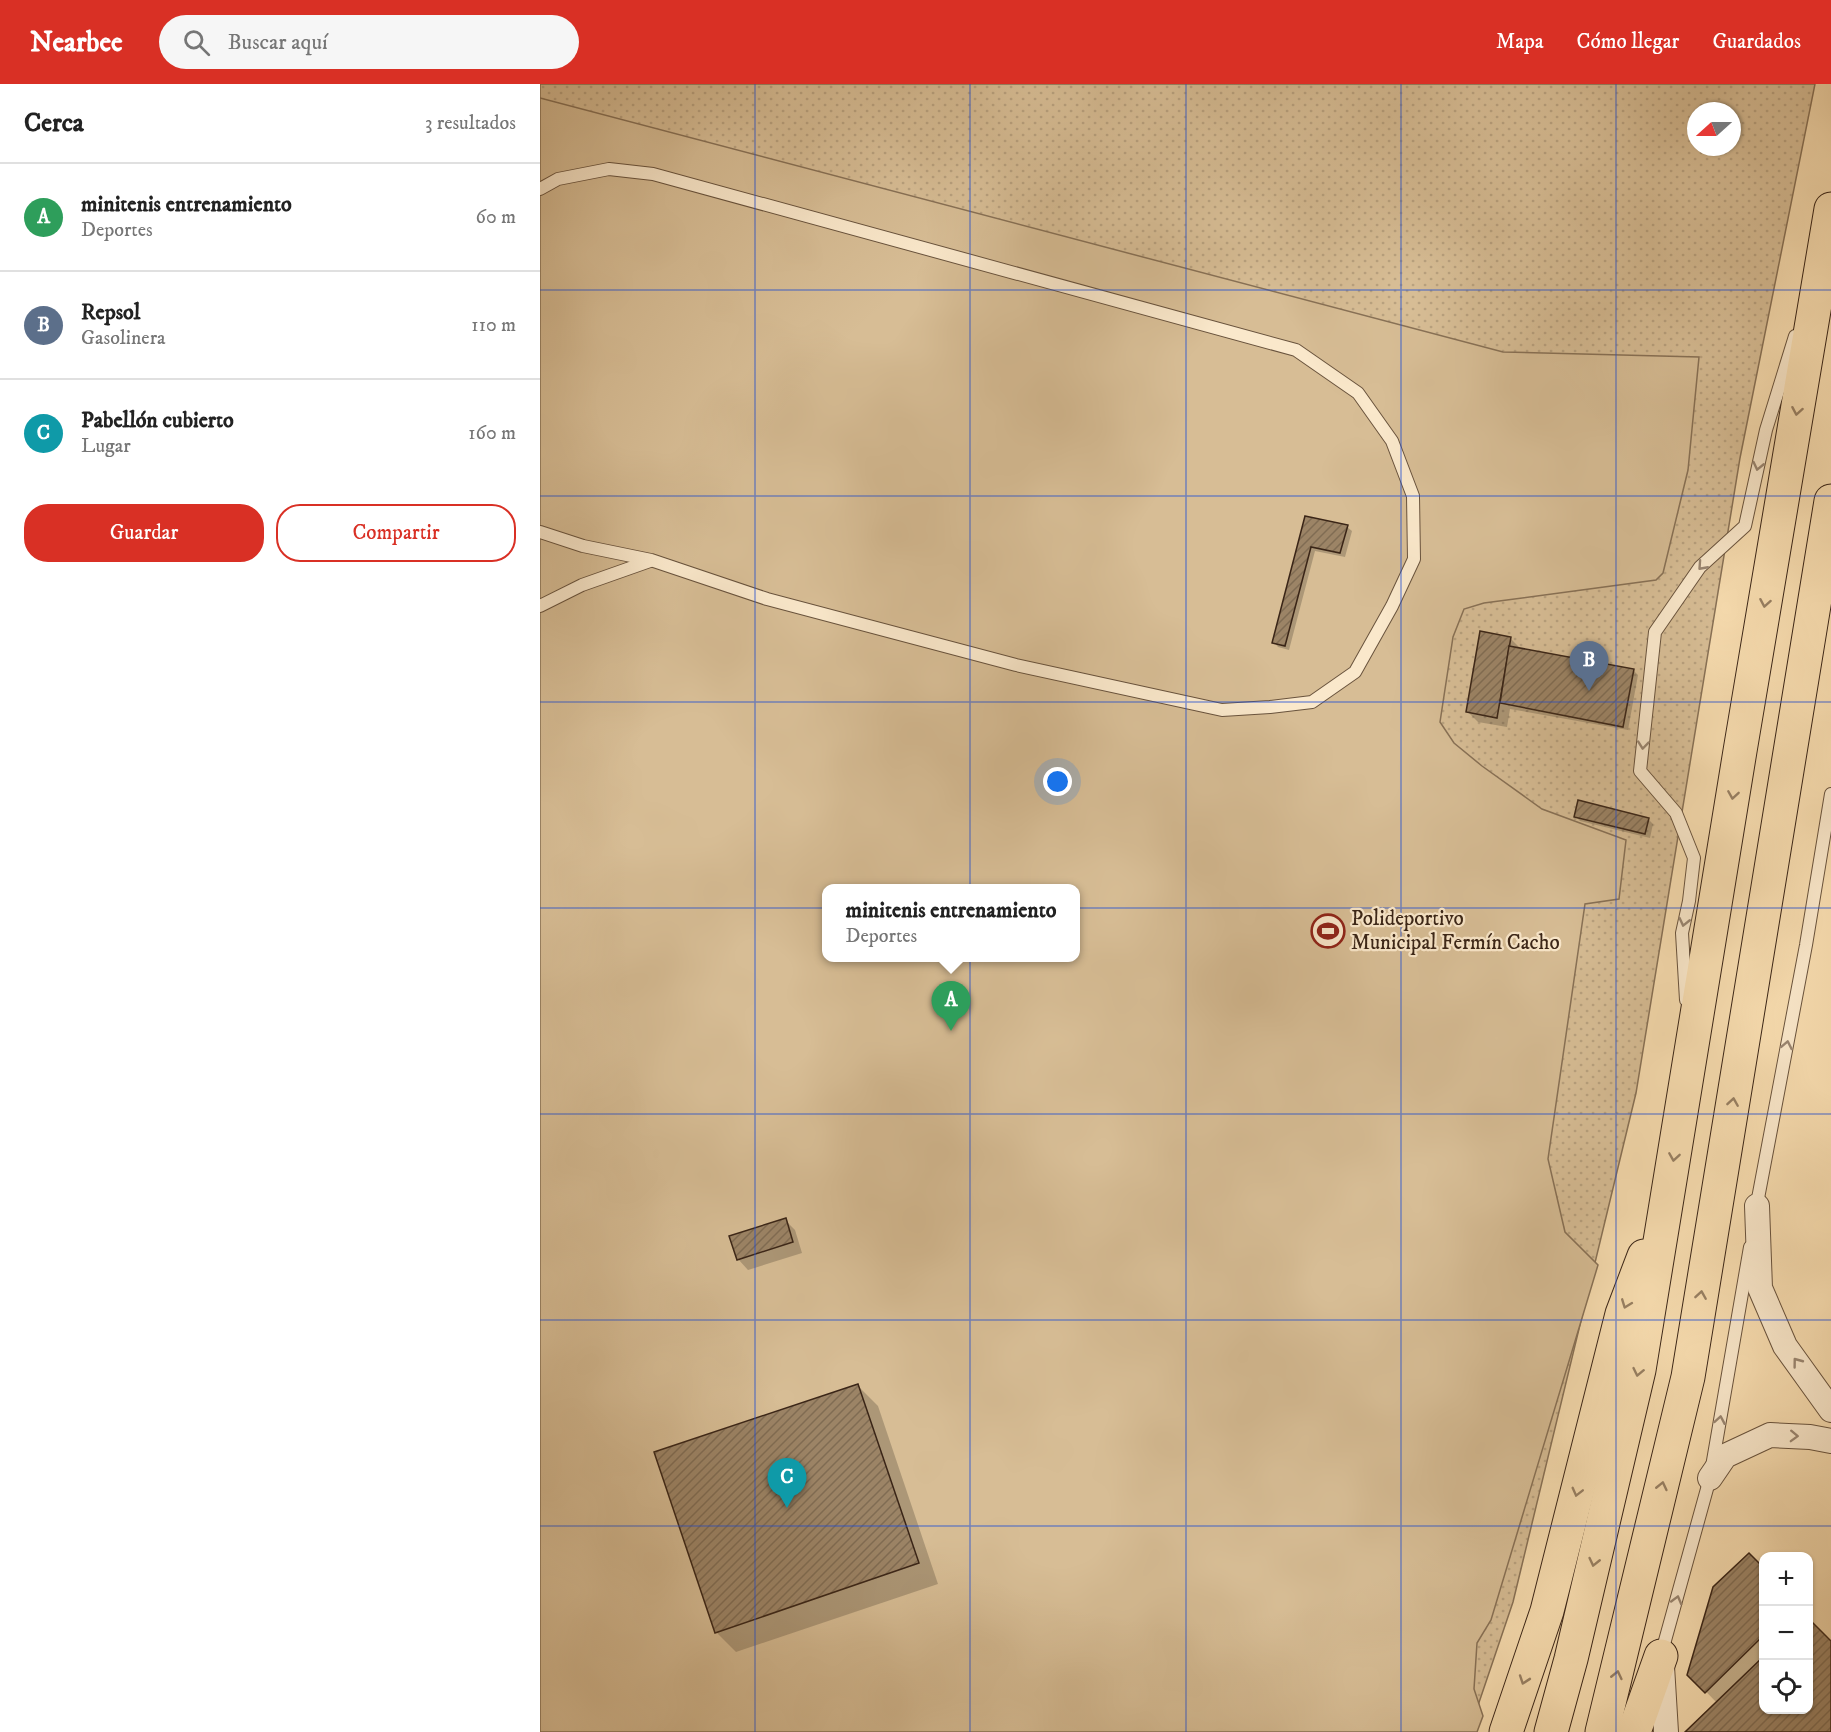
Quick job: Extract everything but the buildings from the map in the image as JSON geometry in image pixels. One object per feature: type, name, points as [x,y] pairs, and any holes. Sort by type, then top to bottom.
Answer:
[{"type":"highway","points":[[1551,1732],[1574,1647],[1639,1370],[1829,219]]},
{"type":"highway","points":[[1602,1732],[1688,1377],[1831,501]]},
{"type":"highway","points":[[1506,1732],[1547,1611],[1622,1314],[1669,1190]]},
{"type":"highway","points":[[1634,1732],[1661,1656]]},
{"type":"street","points":[[1757,1206],[1760,1288],[1785,1346],[1831,1410]]},
{"type":"street","points":[[1710,1478],[1725,1456],[1770,1435],[1810,1437],[1831,1441]]},
{"type":"street","points":[[1661,1656],[1666,1732]]},
{"type":"lane","points":[[540,189],[558,178],[609,169],[653,174],[1296,350],[1358,393],[1392,441],[1413,496],[1414,559],[1392,606],[1354,672],[1312,702],[1222,710],[1016,666],[767,599],[651,560],[583,546],[540,532]]},
{"type":"lane","points":[[1691,1058],[1682,933],[1689,901],[1694,858],[1676,813],[1640,771],[1654,632],[1700,567],[1745,526],[1766,430],[1829,219]]},
{"type":"lane","points":[[540,606],[582,585],[651,560]]},
{"type":"lane","points":[[1661,1656],[1710,1478],[1831,794]]},
{"type":"shaded area","name":"Polideportivo Municipal Fermín Cacho","points":[[540,84],[1815,84],[1740,458],[1636,1093],[1513,1602],[1469,1732],[540,1732]]},
{"type":"shaded area","name":"Polideportivo Municipal Fermín Cacho","points":[[540,98],[1503,352],[1699,357],[1688,470],[1663,573],[1656,580],[1484,603],[1464,609],[1453,637],[1440,722],[1454,743],[1542,809],[1626,840],[1619,899],[1585,904],[1548,1159],[1565,1232],[1598,1265],[1491,1620],[1477,1643],[1474,1689],[1483,1716],[1477,1732],[540,1732]]},
{"type":"place","name":"Repsol","points":[[1589,691]]},
{"type":"place","name":"Polideportivo Municipal Fermín Cacho","points":[[1328,931]]},
{"type":"place","name":"minitenis entrenamiento","points":[[951,1031]]},
{"type":"place","name":"Pabellón cubierto","points":[[787,1508]]}]
